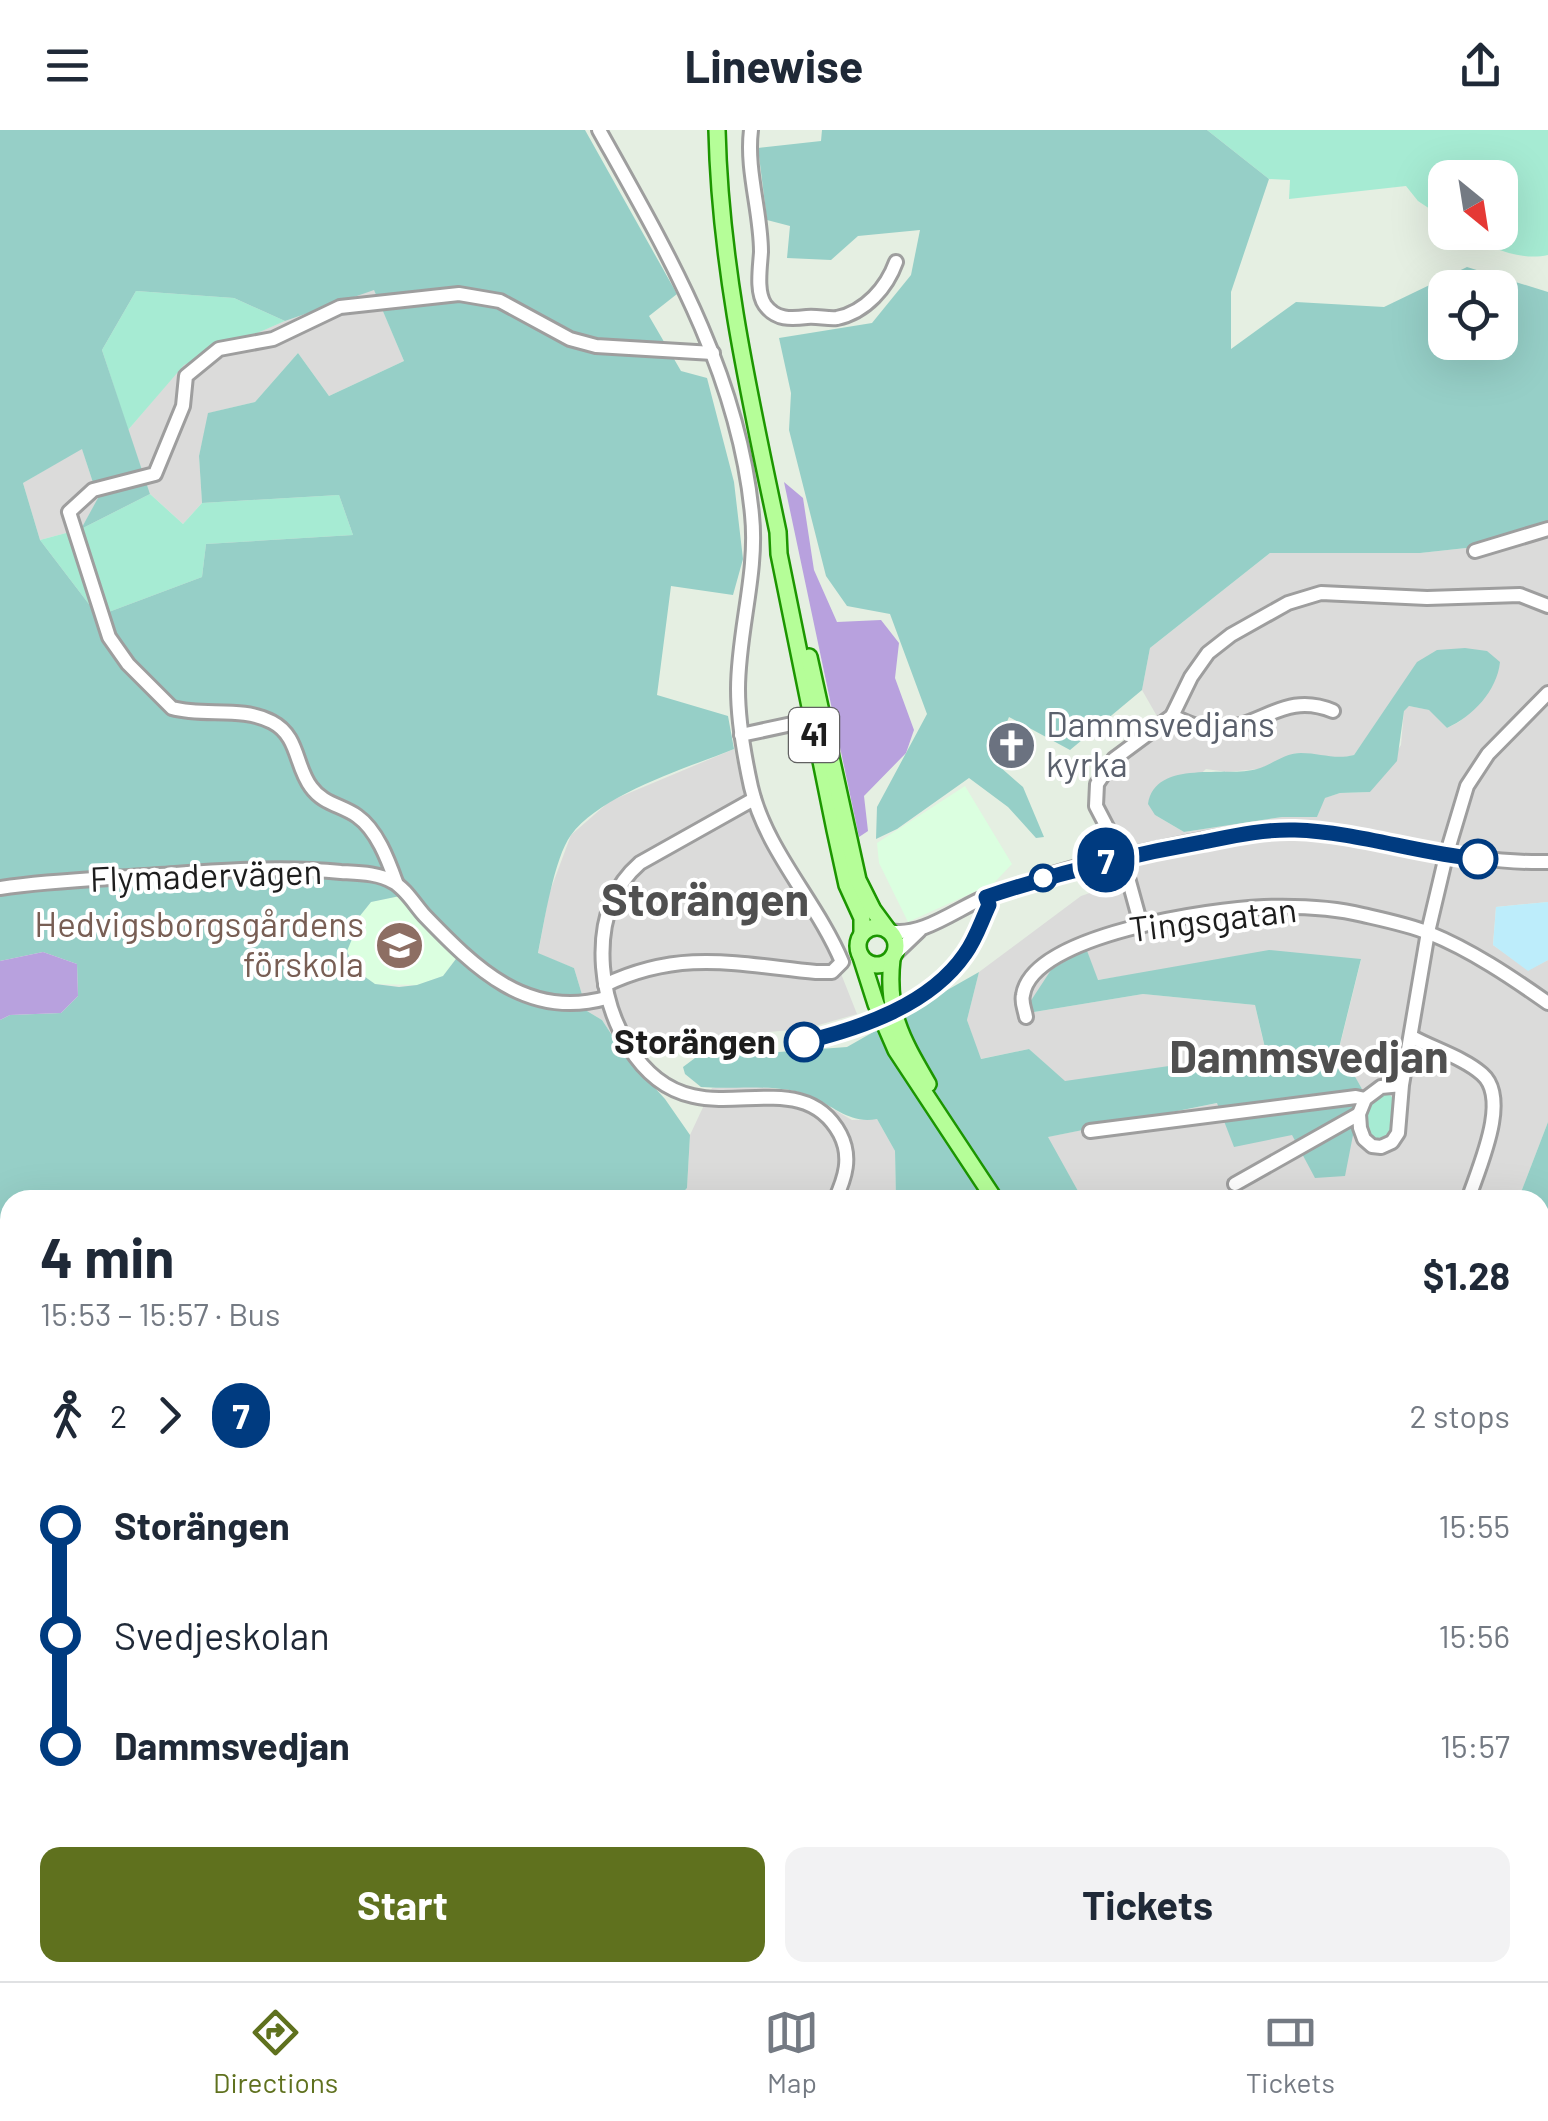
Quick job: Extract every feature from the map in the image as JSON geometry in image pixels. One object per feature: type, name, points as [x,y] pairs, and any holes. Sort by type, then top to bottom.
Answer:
[{"type":"main road","name":"41","points":[[717,130],[728,284],[778,532],[779,554],[858,880],[872,910],[896,942],[889,987],[893,1011],[906,1044],[940,1104],[941,1115]]},
{"type":"main road","name":"41","points":[[817,719],[847,885],[862,918],[858,946],[876,1004],[896,1050],[989,1190]]},
{"type":"main road","points":[[862,934],[874,927],[889,930]]},
{"type":"main road","points":[[861,957],[876,966],[894,956]]},
{"type":"street","points":[[751,130],[749,146],[761,233],[760,284],[763,302],[774,314],[788,320],[835,318],[852,312],[888,283],[896,262]]},
{"type":"street","points":[[605,132],[695,306],[714,352],[742,456],[753,518],[738,687],[741,735],[754,799],[841,958],[841,965],[832,972],[816,972],[672,962],[626,975],[606,992],[558,1004],[542,1002],[503,984],[426,916],[396,882],[388,860],[366,824],[355,814],[319,797],[306,780],[294,744],[274,723],[256,716],[172,708],[128,664],[109,637],[69,512],[93,490],[155,474],[183,406],[186,376],[192,367],[219,349],[273,339],[351,304],[474,295],[500,301],[570,340],[596,346],[714,352]]},
{"type":"street","points":[[1475,551],[1548,528]]},
{"type":"street","points":[[1141,925],[1122,856],[1096,806],[1097,784],[1114,759],[1172,716],[1208,653],[1231,634],[1288,603],[1322,593],[1427,598],[1520,595],[1548,606]]},
{"type":"street","points":[[1402,1086],[1381,1087],[1365,1099],[1359,1114],[1364,1139],[1372,1146],[1392,1142],[1398,1133],[1428,932],[1446,856],[1472,776],[1488,754],[1548,693]]},
{"type":"street","points":[[1172,716],[1199,728],[1217,729],[1238,726],[1270,711],[1298,704],[1317,704],[1333,711]]},
{"type":"street","points":[[741,735],[817,719]]},
{"type":"street","points":[[754,799],[640,863],[624,878],[607,910],[606,992],[614,1020],[634,1054],[648,1070],[676,1090],[694,1097],[762,1097],[800,1102],[815,1107],[833,1121],[844,1140],[847,1159],[839,1190]]},
{"type":"street","points":[[889,930],[908,933],[986,897],[1122,856],[1294,830],[1362,838],[1446,856],[1548,862]]},
{"type":"street","name":"Flymadervägen","points":[[0,888],[35,882],[302,868],[396,882]]},
{"type":"street","name":"Tingsgatan","points":[[1026,1017],[1022,997],[1027,983],[1041,969],[1090,939],[1141,925],[1262,907],[1306,907],[1358,914],[1428,932],[1548,1002]]},
{"type":"street","points":[[894,956],[924,926]]},
{"type":"street","points":[[1412,1038],[1482,1074],[1491,1086],[1495,1113],[1471,1190]]},
{"type":"street","points":[[1090,1131],[1356,1097],[1365,1099]]},
{"type":"street","points":[[1234,1184],[1359,1114]]},
{"type":"shaded area","points":[[0,130],[585,130],[677,294],[649,316],[681,371],[707,378],[734,482],[743,559],[733,595],[671,586],[657,695],[728,716],[734,749],[646,784],[585,820],[571,835],[560,859],[538,953],[574,968],[587,1011],[602,1020],[625,1055],[665,1099],[690,1135],[687,1188],[0,1190],[0,1020],[10,1015],[61,1013],[78,996],[77,964],[43,952],[0,961]],"holes":[[[374,290],[404,361],[329,396],[298,353],[255,402],[208,413],[199,456],[202,503],[339,495],[353,535],[206,544],[202,577],[98,616],[40,540],[23,483],[82,449],[98,498],[81,529],[150,494],[102,350],[136,291],[234,298],[285,321]],[[400,896],[459,955],[443,976],[399,987],[375,984],[354,969],[347,951],[352,939],[364,930],[359,917],[371,902]]]},
{"type":"shaded area","points":[[822,130],[1207,130],[1269,179],[1231,292],[1231,349],[1296,302],[1384,307],[1428,286],[1428,360],[1518,360],[1518,283],[1548,292],[1548,520],[1531,541],[1420,553],[1270,553],[1150,648],[1142,690],[1070,750],[1009,717],[991,759],[1023,787],[1044,837],[1036,838],[1008,807],[969,778],[897,829],[876,839],[877,807],[927,714],[890,614],[847,606],[826,576],[789,430],[791,393],[779,338],[872,323],[911,275],[920,230],[858,236],[831,260],[787,258],[790,226],[767,220],[758,148],[821,141]]},
{"type":"shaded area","points":[[1207,130],[1548,130],[1548,255],[1527,256],[1500,250],[1518,250],[1518,160],[1428,160],[1428,208],[1406,186],[1289,199],[1290,180],[1269,179]]},
{"type":"shaded area","points":[[374,289],[404,361],[329,396],[298,353],[255,402],[209,413],[199,456],[202,503],[183,524],[150,494],[128,430],[183,365],[285,321]]},
{"type":"shaded area","points":[[136,291],[234,298],[285,321],[184,365],[128,430],[102,350]]},
{"type":"shaded area","points":[[82,448],[98,499],[81,529],[40,540],[23,483]]},
{"type":"shaded area","points":[[784,482],[803,498],[814,570],[837,622],[881,620],[899,643],[895,678],[914,730],[906,753],[864,796],[868,831],[859,837]]},
{"type":"shaded area","points":[[150,494],[183,524],[202,503],[339,495],[353,535],[206,544],[202,577],[98,616],[40,540],[81,529]]},
{"type":"shaded area","points":[[1548,520],[1548,902],[1496,907],[1493,945],[1528,970],[1548,960],[1548,1122],[1522,1190],[1077,1190],[1047,1137],[1218,1103],[1293,1135],[1315,1177],[1362,1089],[1339,1049],[1361,960],[1171,969],[1097,980],[1086,949],[1034,1012],[1143,994],[1255,1005],[1266,1053],[1064,1082],[1029,1049],[980,1059],[967,1020],[979,972],[1081,896],[1122,882],[1090,800],[1094,774],[1109,755],[1158,718],[1142,690],[1150,648],[1270,553],[1420,553],[1531,541]],"holes":[[[1395,697],[1470,711],[1447,728],[1430,710],[1409,706],[1404,710],[1401,745],[1370,792],[1324,798],[1317,817],[1282,817],[1184,832],[1155,815],[1206,769],[1259,769],[1297,753],[1338,759],[1354,755]]]},
{"type":"shaded area","points":[[1437,650],[1487,651],[1500,662],[1489,692],[1466,717],[1447,728],[1429,710],[1409,706],[1404,711],[1397,761],[1370,792],[1325,798],[1317,817],[1282,817],[1184,832],[1155,815],[1148,804],[1164,780],[1178,775],[1257,769],[1295,754],[1354,755],[1417,662]]},
{"type":"shaded area","name":"Storängen","points":[[734,749],[744,794],[754,816],[834,956],[857,1014],[805,1029],[685,1039],[625,1055],[602,1020],[587,1011],[574,968],[538,954],[549,894],[571,835],[610,801]]},
{"type":"shaded area","points":[[965,786],[1012,864],[994,883],[908,922],[879,863],[877,843]]},
{"type":"shaded area","name":"Hedvigsborgsgårdens förskola","points":[[400,896],[459,954],[443,976],[417,985],[375,984],[354,969],[347,951],[359,917],[371,902]]},
{"type":"shaded area","points":[[1548,902],[1548,960],[1528,971],[1493,945],[1496,907]]},
{"type":"shaded area","points":[[1086,948],[1098,980],[1269,950],[1361,959],[1339,1048],[1362,1089],[1345,1176],[1315,1178],[1292,1135],[1234,1147],[1217,1103],[1048,1137],[1077,1190],[896,1190],[895,1151],[877,1119],[851,1117],[799,1092],[701,1087],[685,1074],[683,1067],[695,1058],[847,1047],[979,972],[967,1020],[981,1059],[1029,1049],[1065,1081],[1266,1052],[1255,1005],[1143,994],[1034,1012],[1030,1002],[1051,970]]},
{"type":"shaded area","points":[[43,952],[77,964],[78,996],[61,1013],[10,1015],[0,1020],[0,961]]},
{"type":"shaded area","points":[[752,1085],[809,1095],[852,1120],[877,1119],[895,1151],[896,1190],[685,1190],[690,1135],[712,1088]]},
{"type":"shaded area","points":[[1381,1094],[1389,1094],[1397,1103],[1394,1127],[1389,1137],[1372,1140],[1365,1129],[1369,1106]]},
{"type":"shaded area","points":[[1548,1122],[1548,1190],[1522,1190]]},
{"type":"bus line","name":"7","points":[[804,1042],[848,1031],[925,994],[965,955],[989,905],[986,897],[1060,872],[1122,856],[1294,830],[1478,859]]},
{"type":"place","name":"Dammsvedjans kyrka","points":[[1011,745]]},
{"type":"place","name":"Hedvigsborgsgårdens förskola","points":[[399,945]]},
{"type":"place","name":"Storängen","points":[[804,1042]]},
{"type":"district","name":"Storängen","points":[[705,900]]},
{"type":"district","name":"Dammsvedjan","points":[[1309,1057]]}]
